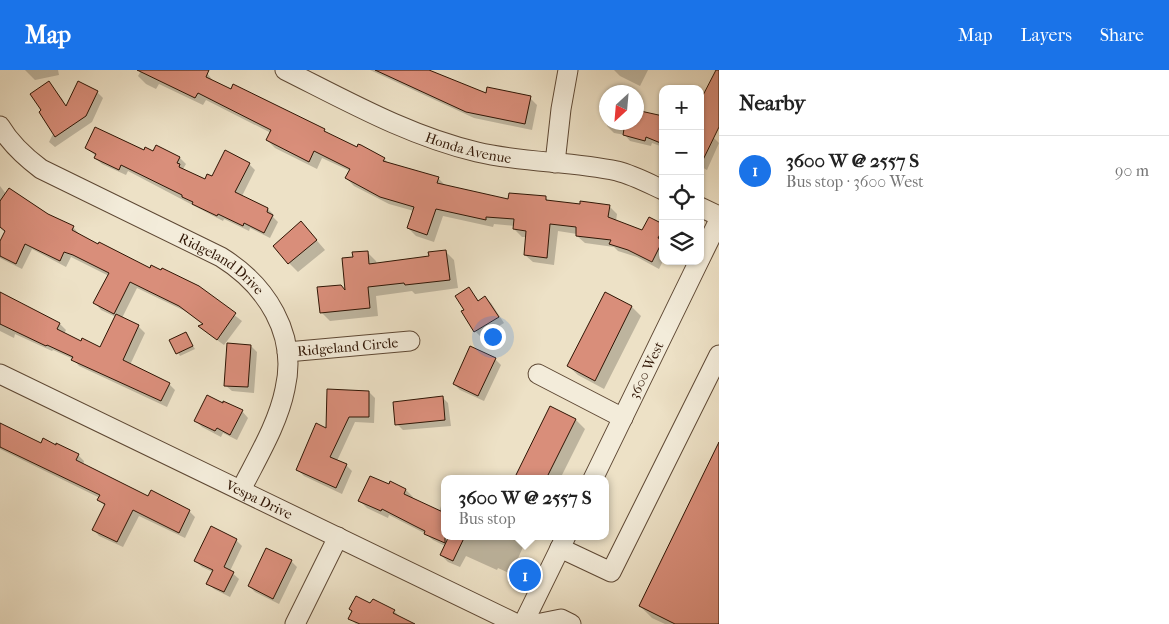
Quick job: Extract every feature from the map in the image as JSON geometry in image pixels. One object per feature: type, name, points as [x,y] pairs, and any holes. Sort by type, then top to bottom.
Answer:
[{"type":"street","name":"Honda Avenue","points":[[285,70],[385,119],[433,139],[498,156],[617,171],[641,179],[659,188]]},
{"type":"street","points":[[555,163],[562,101],[568,70]]},
{"type":"street","name":"Ridgeland Drive","points":[[0,126],[26,158],[41,169],[220,257],[236,267],[251,280],[274,310],[288,352],[286,388],[280,406],[241,490]]},
{"type":"street","points":[[704,209],[719,216]]},
{"type":"street","name":"3600 West","points":[[704,252],[719,220]]},
{"type":"street","name":"3600 West","points":[[596,475],[698,265]]},
{"type":"street","name":"Ridgeland Circle","points":[[288,352],[410,341]]},
{"type":"street","points":[[523,624],[563,542],[611,572],[719,355]]},
{"type":"street","name":"Vespa Drive","points":[[0,374],[517,624]]},
{"type":"street","points":[[538,374],[623,418]]},
{"type":"street","points":[[295,624],[338,537]]},
{"type":"street","points":[[536,624],[561,619],[571,624]]},
{"type":"building","points":[[137,70],[209,70],[206,77],[231,89],[233,84],[325,129],[324,131],[357,147],[358,144],[361,145],[385,158],[383,161],[439,177],[437,183],[508,199],[509,193],[546,196],[546,200],[580,204],[580,201],[610,205],[608,217],[642,230],[649,217],[659,222],[659,248],[652,262],[628,250],[609,244],[611,240],[576,236],[576,227],[550,224],[547,258],[524,255],[526,231],[513,229],[514,219],[486,217],[486,220],[436,209],[427,235],[407,228],[414,207],[380,197],[345,178],[350,169],[314,151],[309,162],[266,140],[271,130],[198,93],[195,98]]},
{"type":"building","points":[[375,70],[429,70],[486,93],[487,87],[531,96],[525,124],[466,112]]},
{"type":"building","points":[[716,70],[719,70],[719,127],[704,158],[704,130],[704,93]]},
{"type":"building","points":[[49,81],[66,106],[78,81],[98,91],[86,116],[55,137],[30,94]]},
{"type":"building","points":[[644,112],[659,115],[659,142],[646,137],[645,141],[623,135],[624,130],[644,130]]},
{"type":"building","points":[[95,127],[144,150],[145,147],[153,151],[156,145],[180,157],[177,163],[180,164],[179,167],[205,179],[207,174],[212,176],[225,150],[250,163],[235,192],[268,208],[267,212],[273,215],[264,233],[244,223],[243,226],[218,214],[217,216],[192,204],[193,202],[182,197],[182,195],[121,165],[119,170],[94,158],[96,154],[85,148]]},
{"type":"building","points":[[9,188],[48,214],[74,226],[72,230],[150,268],[151,265],[161,270],[162,268],[199,286],[236,313],[217,340],[198,326],[203,324],[179,306],[130,282],[114,314],[93,303],[109,273],[73,255],[64,252],[60,261],[25,244],[16,264],[0,256],[0,241],[5,231],[0,227],[0,201]]},
{"type":"building","points":[[301,221],[317,240],[288,264],[273,246]]},
{"type":"building","points":[[446,250],[450,280],[368,287],[370,308],[320,313],[317,287],[341,285],[345,290],[342,258],[353,257],[352,252],[368,251],[369,264],[429,256],[428,252]]},
{"type":"building","points":[[469,287],[478,301],[485,296],[499,317],[474,332],[461,311],[464,310],[455,296]]},
{"type":"building","points":[[0,292],[60,323],[57,329],[81,341],[82,338],[100,347],[116,314],[139,325],[123,360],[170,383],[161,401],[71,360],[73,357],[0,324]]},
{"type":"building","points":[[605,292],[632,306],[595,381],[567,366]]},
{"type":"building","points":[[186,332],[193,346],[176,354],[169,340]]},
{"type":"building","points":[[227,343],[251,345],[248,387],[224,386]]},
{"type":"building","points":[[470,346],[496,358],[478,396],[453,384]]},
{"type":"building","points":[[327,389],[369,391],[369,417],[349,417],[330,457],[347,464],[336,488],[296,470],[316,423],[326,428]]},
{"type":"building","points":[[207,395],[243,410],[230,435],[217,428],[215,431],[194,421]]},
{"type":"building","points":[[443,396],[445,420],[395,425],[393,402]]},
{"type":"building","points":[[550,406],[576,419],[548,475],[516,475]]},
{"type":"building","points":[[0,423],[41,443],[43,438],[56,445],[56,443],[79,454],[76,460],[148,496],[151,490],[190,510],[179,533],[133,510],[117,542],[92,530],[105,504],[97,500],[100,495],[0,447]]},
{"type":"building","points":[[719,442],[719,624],[675,624],[639,606]]},
{"type":"building","points":[[370,476],[389,484],[390,481],[406,489],[404,494],[441,511],[441,540],[445,540],[445,543],[424,534],[425,531],[382,509],[381,511],[358,501]]},
{"type":"building","points":[[211,526],[237,539],[224,567],[234,572],[224,592],[206,584],[213,570],[194,561]]},
{"type":"building","points":[[447,540],[463,540],[453,561],[440,555]]},
{"type":"building","points":[[266,548],[292,560],[273,599],[248,586]]},
{"type":"building","points":[[356,596],[370,603],[373,599],[395,610],[393,613],[415,624],[360,624],[348,619],[352,611],[349,609]]},
{"type":"place","name":"3600 W @ 2557 S","points":[[525,575]]}]
